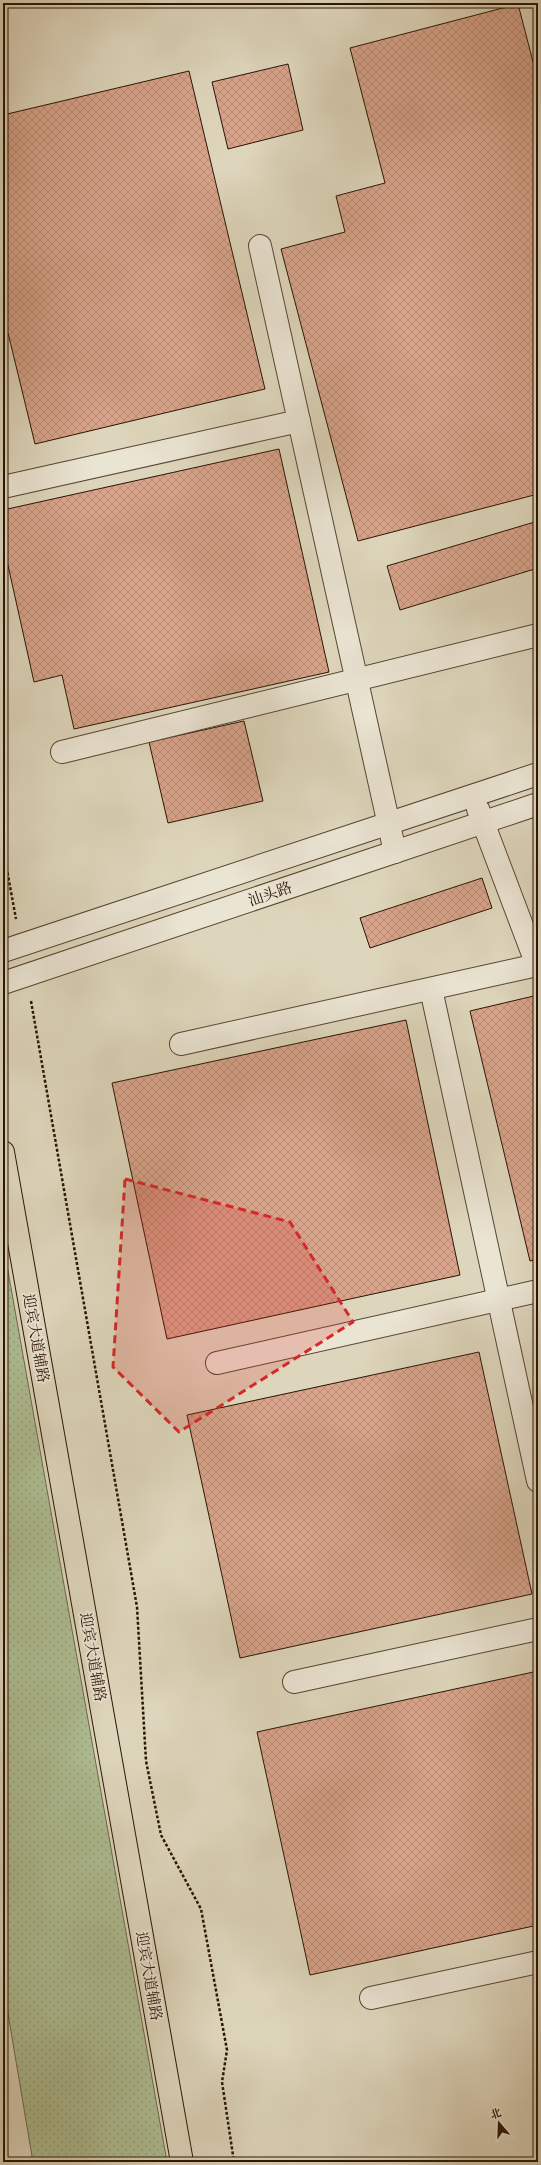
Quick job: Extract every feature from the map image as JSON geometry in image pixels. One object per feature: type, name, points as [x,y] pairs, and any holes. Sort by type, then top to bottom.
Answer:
[{"type":"main road","name":"迎宾大道辅路","points":[[3,1152],[182,2162]]},
{"type":"street","points":[[260,246],[395,852]]},
{"type":"street","points":[[3,487],[299,421]]},
{"type":"street","points":[[62,752],[538,635]]},
{"type":"street","name":"汕头路","points":[[12,948],[538,774]]},
{"type":"street","points":[[181,1044],[537,965],[472,796]]},
{"type":"street","name":"汕头路","points":[[3,983],[538,804]]},
{"type":"street","points":[[430,989],[538,1482]]},
{"type":"street","points":[[217,1363],[538,1291]]},
{"type":"street","points":[[294,1682],[538,1629]]},
{"type":"street","points":[[371,1998],[538,1962]]},
{"type":"path","points":[[3,848],[12,948]]},
{"type":"path","points":[[26,976],[137,1607],[146,1761],[161,1835],[201,1909],[226,2050],[222,2082],[234,2162]]},
{"type":"highlighted area","points":[[125,1179],[290,1222],[353,1322],[179,1432],[113,1367]]},
{"type":"green space","points":[[3,1243],[167,2162],[33,2162],[3,1984]]},
{"type":"building","points":[[518,4],[538,81],[538,494],[358,541],[281,249],[345,232],[336,196],[385,183],[350,48]]},
{"type":"building","points":[[288,64],[303,130],[228,149],[212,82]]},
{"type":"building","points":[[189,71],[265,389],[35,444],[8,333],[3,334],[3,115]]},
{"type":"building","points":[[279,449],[329,672],[74,729],[62,675],[34,682],[3,543],[3,510]]},
{"type":"building","points":[[538,521],[538,568],[400,610],[387,566]]},
{"type":"building","points":[[244,721],[263,801],[168,823],[149,742]]},
{"type":"building","points":[[482,878],[492,908],[370,948],[360,918]]},
{"type":"building","points":[[538,995],[538,1259],[530,1261],[470,1011]]},
{"type":"building","points":[[406,1020],[460,1275],[167,1339],[112,1083]]},
{"type":"building","points":[[479,1352],[532,1594],[240,1658],[187,1415]]},
{"type":"building","points":[[538,1671],[538,1925],[310,1975],[257,1732]]}]
